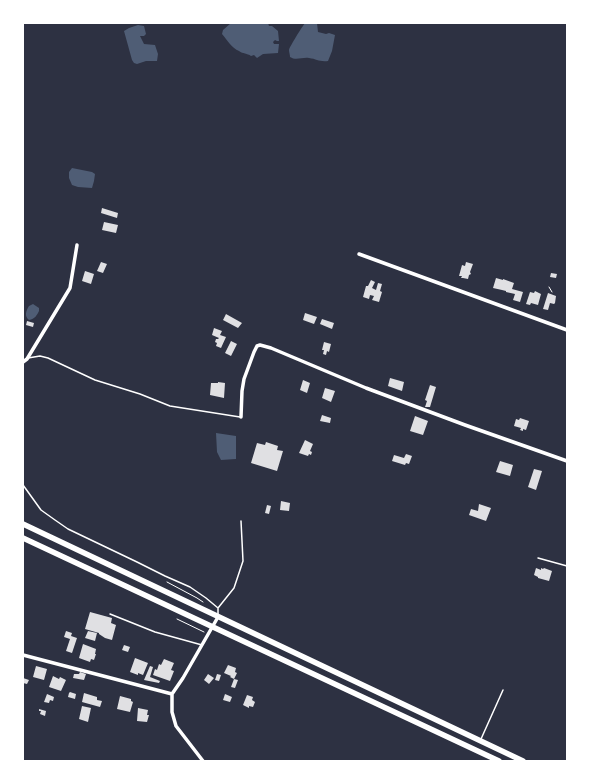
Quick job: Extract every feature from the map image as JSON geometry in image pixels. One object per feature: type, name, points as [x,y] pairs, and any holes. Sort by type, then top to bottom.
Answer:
[{"type":"main road","points":[[23,524],[523,761]]},
{"type":"main road","points":[[23,538],[499,761]]},
{"type":"street","points":[[23,362],[27,359],[70,288],[77,245]]},
{"type":"street","points":[[359,254],[567,330]]},
{"type":"street","points":[[241,417],[244,379],[254,352],[260,345],[271,348],[366,388],[567,461]]},
{"type":"street","points":[[203,761],[176,726],[172,712],[172,694],[183,678],[218,617]]},
{"type":"street","points":[[23,655],[172,694]]},
{"type":"lane","points":[[27,359],[40,356],[48,358],[95,380],[140,394],[170,406],[241,417]]},
{"type":"lane","points":[[23,485],[42,510],[68,529],[164,576],[190,587],[218,608]]},
{"type":"lane","points":[[218,617],[218,608],[234,588],[243,562],[241,521]]},
{"type":"lane","points":[[538,558],[567,566]]},
{"type":"lane","points":[[110,614],[155,632],[202,645]]},
{"type":"lane","points":[[480,740],[502,690]]},
{"type":"path","points":[[549,287],[552,292]]},
{"type":"path","points":[[162,579],[206,604]]},
{"type":"path","points":[[177,619],[208,634]]},
{"type":"water","points":[[231,23],[268,23],[269,26],[272,26],[278,31],[279,41],[275,40],[273,42],[274,44],[279,44],[278,53],[263,54],[257,58],[254,55],[251,56],[236,50],[222,34],[223,30]]},
{"type":"water","points":[[305,23],[317,23],[318,32],[335,35],[332,51],[328,61],[320,61],[309,58],[295,59],[290,57],[289,50]]},
{"type":"water","points":[[138,25],[144,26],[146,34],[144,36],[140,36],[144,44],[155,45],[158,54],[157,61],[146,61],[137,64],[132,60],[124,31]]},
{"type":"water","points":[[72,168],[95,174],[92,188],[72,185],[69,178],[69,172]]},
{"type":"water","points":[[33,304],[39,308],[39,311],[34,318],[29,320],[26,317],[26,312],[29,306]]},
{"type":"water","points":[[216,433],[236,436],[236,459],[221,460],[217,452]]},
{"type":"building","points":[[102,208],[118,213],[117,218],[101,213]]},
{"type":"building","points":[[104,222],[118,225],[116,233],[102,230]]},
{"type":"building","points":[[101,262],[107,264],[103,273],[97,271]]},
{"type":"building","points":[[466,262],[473,264],[470,272],[471,274],[469,275],[468,279],[461,278],[462,276],[459,276],[462,265],[465,266]]},
{"type":"building","points":[[85,271],[94,274],[91,284],[82,281]]},
{"type":"building","points":[[551,273],[557,274],[556,278],[550,277]]},
{"type":"building","points":[[496,278],[514,283],[512,289],[523,292],[520,302],[513,300],[515,294],[493,288]]},
{"type":"building","points":[[371,280],[375,282],[372,288],[376,290],[378,283],[382,284],[380,291],[382,292],[379,302],[372,300],[374,296],[370,295],[369,299],[363,297],[366,286],[368,286]]},
{"type":"building","points":[[535,291],[541,294],[538,305],[531,303],[530,305],[526,304],[530,292],[534,293]]},
{"type":"building","points":[[548,293],[556,296],[555,303],[550,303],[548,310],[543,309]]},
{"type":"building","points":[[305,313],[317,317],[314,324],[303,320]]},
{"type":"building","points":[[226,314],[242,323],[238,328],[223,320]]},
{"type":"building","points":[[322,319],[334,323],[332,329],[320,324]]},
{"type":"building","points":[[27,321],[34,323],[33,327],[26,325]]},
{"type":"building","points":[[214,328],[222,331],[220,335],[226,337],[221,348],[216,346],[217,343],[215,342],[216,339],[219,338],[212,335]]},
{"type":"building","points":[[231,341],[237,344],[231,356],[225,353]]},
{"type":"building","points":[[324,342],[331,344],[329,352],[327,351],[326,355],[323,354],[324,350],[322,350]]},
{"type":"building","points":[[390,378],[404,382],[402,391],[388,386]]},
{"type":"building","points":[[303,380],[310,383],[307,393],[300,390]]},
{"type":"building","points":[[211,383],[225,383],[224,398],[210,395]]},
{"type":"building","points":[[430,385],[436,387],[430,407],[425,407],[427,401],[425,400]]},
{"type":"building","points":[[325,388],[335,391],[331,402],[322,398]]},
{"type":"building","points":[[322,415],[331,418],[330,423],[320,421]]},
{"type":"building","points":[[415,416],[428,421],[423,435],[410,431]]},
{"type":"building","points":[[520,418],[529,421],[526,430],[520,430],[521,428],[514,426],[516,419],[519,420]]},
{"type":"building","points":[[305,440],[313,444],[310,451],[312,452],[311,455],[309,454],[308,456],[299,453]]},
{"type":"building","points":[[266,442],[278,446],[277,450],[283,451],[277,471],[251,463],[257,443],[265,445]]},
{"type":"building","points":[[406,454],[412,456],[409,464],[406,463],[405,465],[392,461],[394,455],[404,458]]},
{"type":"building","points":[[500,461],[513,465],[510,476],[496,472]]},
{"type":"building","points":[[534,469],[542,471],[536,490],[528,487]]},
{"type":"building","points":[[281,501],[290,503],[289,511],[280,510]]},
{"type":"building","points":[[479,504],[491,508],[486,521],[469,515],[471,509],[478,511]]},
{"type":"building","points":[[267,505],[271,506],[269,514],[265,513]]},
{"type":"building","points":[[536,568],[541,570],[541,568],[544,568],[552,571],[549,581],[538,578],[534,575]]},
{"type":"building","points":[[90,612],[112,618],[111,623],[116,625],[112,640],[105,638],[99,633],[85,629]]},
{"type":"building","points":[[66,631],[72,633],[71,636],[77,638],[72,653],[66,651],[70,639],[64,637]]},
{"type":"building","points":[[88,631],[97,633],[95,641],[85,638]]},
{"type":"building","points":[[83,644],[96,649],[94,660],[91,659],[90,662],[79,658]]},
{"type":"building","points":[[124,645],[130,647],[128,652],[122,650]]},
{"type":"building","points":[[135,658],[148,663],[143,675],[130,672]]},
{"type":"building","points":[[164,659],[174,663],[171,670],[174,671],[170,681],[153,675],[155,669],[157,670],[159,664],[161,665]]},
{"type":"building","points":[[228,665],[236,668],[235,672],[237,673],[234,679],[224,673]]},
{"type":"building","points":[[36,666],[47,669],[44,680],[33,677]]},
{"type":"building","points":[[150,666],[153,667],[150,677],[160,681],[159,683],[144,680]]},
{"type":"building","points":[[80,672],[86,674],[84,680],[73,678],[74,674],[79,674]]},
{"type":"building","points":[[208,674],[214,678],[209,684],[204,680]]},
{"type":"building","points":[[217,674],[221,675],[219,681],[215,680]]},
{"type":"building","points":[[53,676],[66,680],[61,691],[49,687]]},
{"type":"building","points":[[23,678],[29,680],[27,684],[23,683]]},
{"type":"building","points":[[234,679],[238,680],[235,688],[231,687]]},
{"type":"building","points":[[70,692],[76,694],[75,699],[68,697]]},
{"type":"building","points":[[84,693],[97,697],[97,700],[102,701],[100,707],[82,702]]},
{"type":"building","points":[[47,694],[54,697],[53,701],[50,700],[49,703],[44,702]]},
{"type":"building","points":[[225,694],[232,697],[230,702],[223,700]]},
{"type":"building","points":[[247,695],[253,697],[252,700],[255,702],[253,707],[249,706],[249,708],[243,705]]},
{"type":"building","points":[[120,696],[131,699],[133,702],[130,712],[117,709]]},
{"type":"building","points":[[82,706],[91,708],[88,722],[79,719]]},
{"type":"building","points":[[138,708],[148,710],[147,715],[149,715],[147,722],[137,721]]},
{"type":"building","points":[[39,709],[46,711],[45,716],[40,714],[41,711],[39,711]]}]
